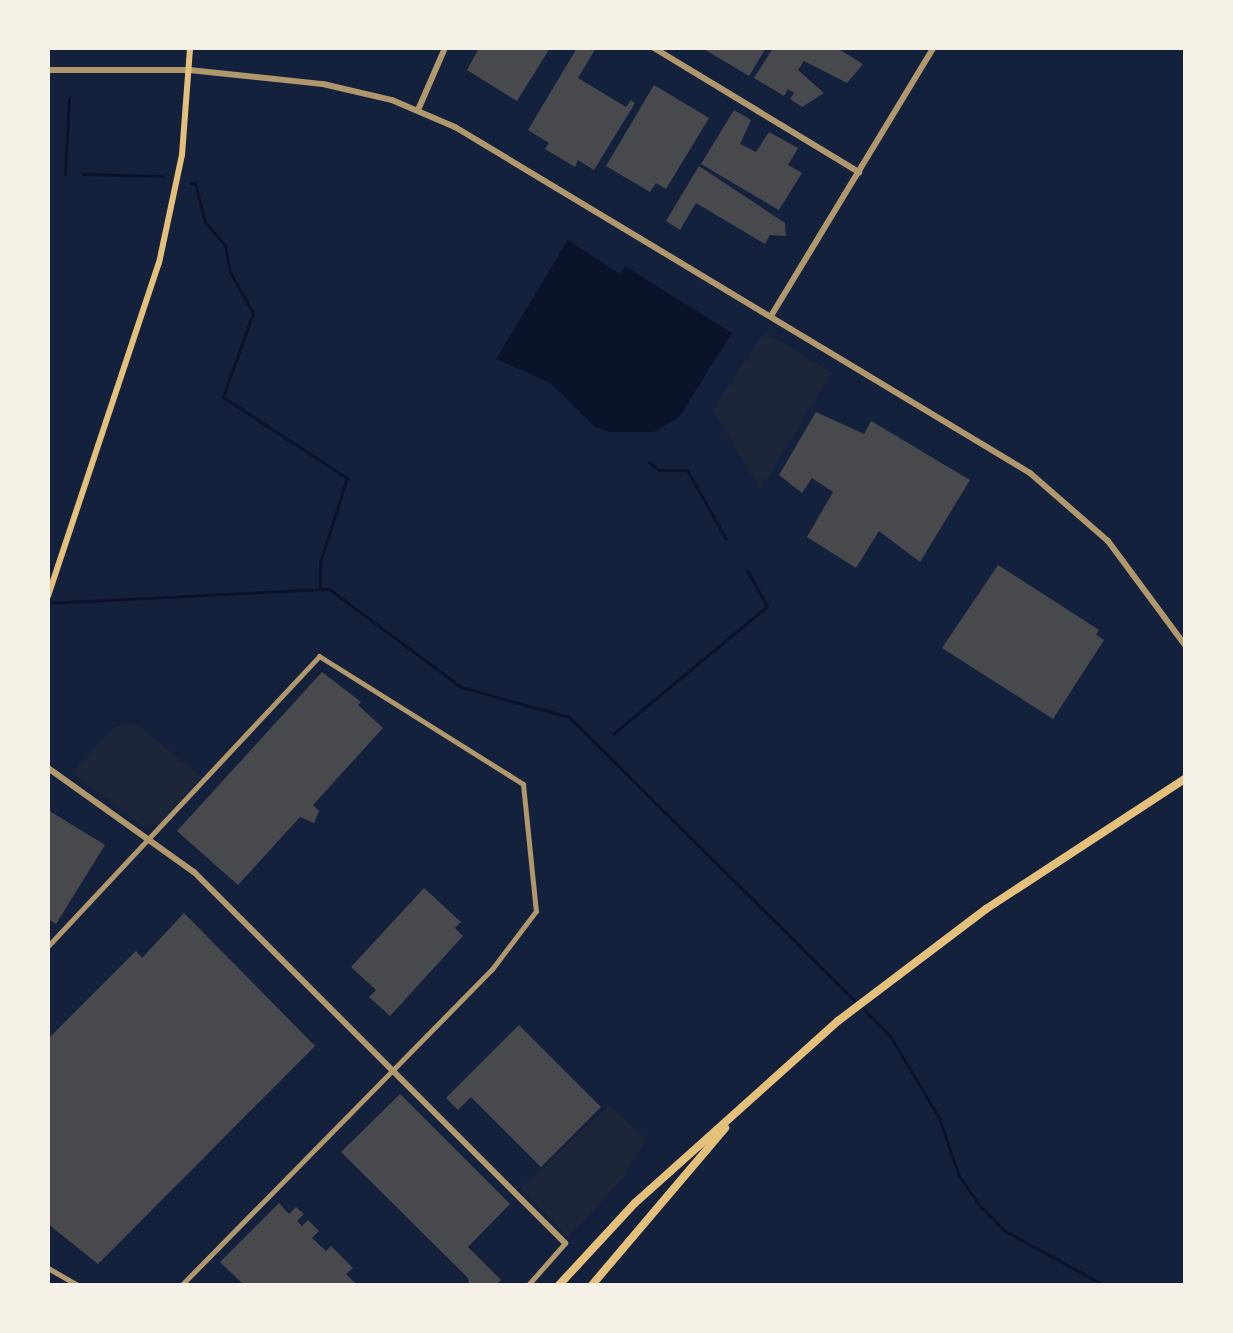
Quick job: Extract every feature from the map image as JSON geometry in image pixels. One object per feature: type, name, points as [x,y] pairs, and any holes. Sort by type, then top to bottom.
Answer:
[{"type":"highway","points":[[559,1285],[635,1203],[838,1021],[986,909],[1185,779]]},
{"type":"highway","points":[[592,1285],[658,1202],[758,1092]]},
{"type":"main road","points":[[48,596],[152,291],[182,155],[190,48]]},
{"type":"street","points":[[418,110],[445,48]]},
{"type":"street","points":[[654,48],[859,172]]},
{"type":"street","points":[[771,316],[933,48]]},
{"type":"street","points":[[48,68],[189,70],[323,84],[418,110],[515,161],[1030,473],[1069,503],[1125,560],[1185,645]]},
{"type":"street","points":[[48,946],[151,842],[319,656],[523,784],[536,911],[492,969],[181,1285]]},
{"type":"street","points":[[48,768],[194,872],[565,1243],[528,1285]]},
{"type":"street","points":[[48,1268],[77,1285]]},
{"type":"shaded area","points":[[568,240],[620,274],[625,266],[732,333],[679,417],[654,432],[609,432],[595,427],[550,383],[496,359]]},
{"type":"shaded area","points":[[765,332],[832,373],[760,489],[713,410]]},
{"type":"shaded area","points":[[138,725],[201,777],[159,825],[142,826],[71,772],[116,726]]},
{"type":"shaded area","points":[[609,1105],[646,1139],[624,1177],[568,1237],[521,1188]]},
{"type":"building","points":[[479,48],[550,48],[517,101],[467,70]]},
{"type":"building","points":[[577,48],[596,48],[578,78],[626,107],[631,100],[635,103],[594,170],[578,160],[575,167],[545,149],[549,143],[528,130]]},
{"type":"building","points":[[702,48],[766,48],[749,76]]},
{"type":"building","points":[[773,48],[837,48],[863,64],[847,83],[804,61],[798,70],[824,93],[802,107],[790,99],[794,93],[788,89],[784,96],[754,78]]},
{"type":"building","points":[[654,85],[709,118],[666,189],[656,183],[650,192],[606,166]]},
{"type":"building","points":[[734,110],[751,120],[740,144],[756,152],[769,132],[798,148],[788,165],[802,173],[779,210],[701,164]]},
{"type":"building","points":[[699,166],[785,223],[786,236],[770,235],[765,244],[696,203],[680,230],[666,221]]},
{"type":"building","points":[[816,412],[864,434],[871,421],[970,480],[920,562],[879,531],[856,568],[807,537],[833,492],[812,478],[802,493],[779,475]]},
{"type":"building","points":[[998,565],[1099,630],[1096,635],[1104,640],[1053,719],[942,648]]},
{"type":"building","points":[[322,672],[361,702],[358,705],[383,728],[313,805],[319,811],[314,823],[300,817],[238,885],[177,831]]},
{"type":"building","points":[[48,810],[105,845],[56,924],[48,919]]},
{"type":"building","points":[[424,888],[461,922],[455,928],[463,936],[390,1016],[369,997],[376,990],[351,967]]},
{"type":"building","points":[[184,913],[315,1046],[98,1264],[48,1224],[48,1039],[136,951],[142,958]]},
{"type":"building","points":[[519,1025],[601,1107],[541,1167],[471,1097],[458,1110],[446,1098]]},
{"type":"building","points":[[400,1094],[510,1204],[468,1247],[501,1280],[496,1285],[469,1285],[468,1278],[341,1152]]},
{"type":"building","points":[[279,1203],[289,1214],[296,1207],[304,1214],[297,1221],[302,1226],[308,1220],[319,1231],[312,1238],[326,1251],[331,1246],[353,1268],[346,1274],[357,1285],[244,1285],[220,1262]]},
{"type":"waterway","points":[[65,174],[69,98]]},
{"type":"waterway","points":[[83,174],[163,176]]},
{"type":"waterway","points":[[190,183],[195,183],[205,222],[225,245],[230,272],[253,313],[223,397],[347,478],[320,562],[320,589]]},
{"type":"waterway","points":[[649,462],[659,470],[687,470],[726,539]]},
{"type":"waterway","points":[[613,734],[767,606],[747,570]]},
{"type":"waterway","points":[[48,603],[329,589],[461,687],[569,717],[890,1036],[939,1118],[959,1176],[981,1207],[1005,1231],[1104,1285]]}]
